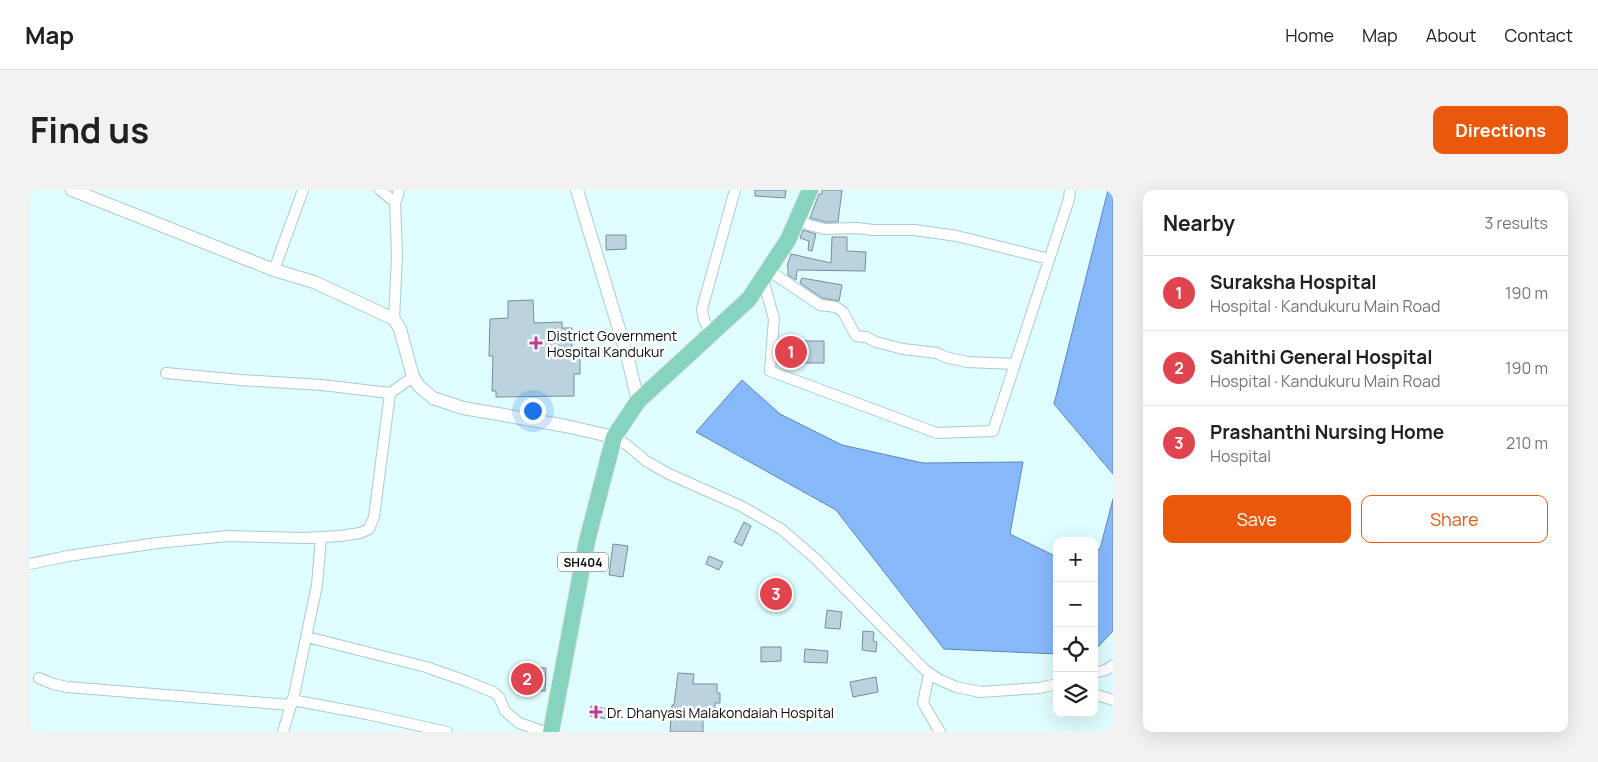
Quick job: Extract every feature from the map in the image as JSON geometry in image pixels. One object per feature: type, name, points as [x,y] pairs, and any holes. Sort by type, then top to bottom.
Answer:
[{"type":"main road","name":"SH404","points":[[551,732],[587,541],[614,438],[638,401],[749,299],[788,240],[810,190]]},
{"type":"street","points":[[72,190],[274,270],[314,282],[394,320],[400,329],[413,377],[419,386],[433,398],[463,408],[566,426],[614,438],[627,445],[646,461],[669,474],[741,506],[781,529],[816,559],[929,674],[938,679],[956,687],[980,692],[1039,688],[1053,685]]},
{"type":"street","points":[[274,270],[303,190]]},
{"type":"street","points":[[380,190],[391,199],[397,194]]},
{"type":"street","points":[[577,190],[628,360],[638,401]]},
{"type":"street","points":[[712,334],[704,320],[702,309],[735,190]]},
{"type":"street","points":[[765,275],[774,318],[770,371],[937,433],[993,432],[1050,259],[1069,199],[1070,190]]},
{"type":"street","points":[[394,320],[397,194]]},
{"type":"street","points":[[797,219],[809,225],[825,229],[914,230],[957,236],[1050,259]]},
{"type":"street","points":[[765,275],[820,305],[836,306],[842,312],[856,336],[866,337],[903,349],[937,353],[945,357],[967,362],[1015,364]]},
{"type":"street","points":[[166,372],[241,380],[322,385],[390,393],[413,377]]},
{"type":"street","points":[[30,564],[68,556],[157,543],[228,536],[321,538],[360,533],[369,529],[373,522],[390,393]]},
{"type":"street","points":[[283,732],[292,703],[307,637],[317,585],[321,538]]},
{"type":"street","points":[[307,637],[426,667],[466,681],[493,692],[499,697],[506,711],[519,722],[545,732]]},
{"type":"street","points":[[1098,673],[1113,665]]},
{"type":"street","points":[[929,674],[924,703],[940,732]]},
{"type":"street","points":[[39,678],[67,687],[292,703],[358,712],[447,732]]},
{"type":"street","points":[[1098,695],[1113,700]]},
{"type":"water","points":[[1108,190],[1113,190],[1113,474],[1054,404]]},
{"type":"water","points":[[742,380],[780,414],[842,445],[923,463],[1023,462],[1010,534],[1053,555],[1053,654],[944,649],[836,510],[696,432]]},
{"type":"water","points":[[1113,499],[1113,631],[1098,647],[1098,550],[1100,549]]},
{"type":"building","points":[[755,190],[786,190],[785,198],[755,196]]},
{"type":"building","points":[[822,190],[842,190],[838,222],[826,222],[810,218],[819,194],[822,194]]},
{"type":"building","points":[[803,230],[816,234],[812,251],[808,250],[809,241],[800,238]]},
{"type":"building","points":[[606,235],[626,235],[626,249],[606,250]]},
{"type":"building","points":[[832,237],[847,237],[847,251],[866,252],[865,271],[797,270],[796,280],[788,275],[787,266],[791,254],[831,263]]},
{"type":"building","points":[[802,278],[842,285],[839,301],[822,298],[800,283]]},
{"type":"building","points":[[533,300],[534,323],[562,322],[562,328],[572,328],[572,355],[580,354],[580,374],[574,374],[574,396],[496,397],[496,391],[492,391],[493,356],[489,356],[490,319],[508,318],[508,301]]},
{"type":"building","points":[[779,341],[824,341],[824,363],[779,363]]},
{"type":"building","points":[[744,522],[751,526],[742,546],[734,542]]},
{"type":"building","points":[[613,544],[628,546],[623,577],[609,575]]},
{"type":"building","points":[[709,556],[723,562],[719,570],[706,564]]},
{"type":"building","points":[[767,587],[789,592],[787,603],[778,601],[777,605],[764,601]]},
{"type":"building","points":[[827,610],[842,612],[840,629],[825,628]]},
{"type":"building","points":[[863,631],[874,632],[873,641],[877,642],[876,652],[862,650]]},
{"type":"building","points":[[761,647],[781,647],[781,661],[761,662]]},
{"type":"building","points":[[805,649],[828,651],[827,663],[804,662]]},
{"type":"building","points":[[520,667],[546,668],[545,691],[519,690]]},
{"type":"building","points":[[678,673],[694,674],[693,684],[717,684],[717,693],[720,693],[720,703],[715,703],[715,709],[703,709],[703,732],[670,732],[672,705],[674,705]]},
{"type":"building","points":[[876,677],[878,692],[853,697],[850,682]]},
{"type":"building","points":[[591,706],[608,709],[607,719],[590,716]]},
{"type":"place","name":"District Government Hospital Kandukur","points":[[536,343]]},
{"type":"place","name":"Suraksha Hospital","points":[[791,352]]},
{"type":"place","name":"Prashanthi Nursing Home","points":[[776,594]]},
{"type":"place","name":"Sahithi General Hospital","points":[[527,679]]},
{"type":"place","name":"Dr. Dhanyasi Malakondaiah Hospital","points":[[596,712]]}]
